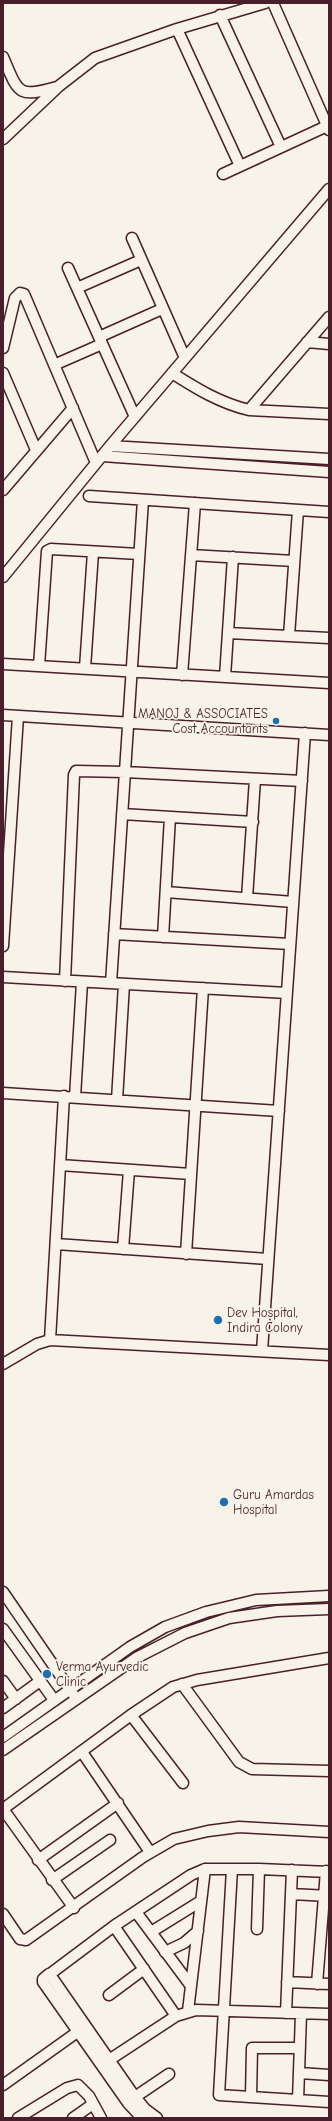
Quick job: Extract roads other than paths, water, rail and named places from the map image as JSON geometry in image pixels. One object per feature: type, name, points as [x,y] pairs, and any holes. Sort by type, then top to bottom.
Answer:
[{"type":"street","points":[[3,139],[59,86],[95,58],[220,15],[265,3]]},
{"type":"street","points":[[223,174],[281,147],[328,128],[273,3]]},
{"type":"street","points":[[220,15],[281,147]]},
{"type":"street","points":[[177,29],[240,166]]},
{"type":"street","points":[[3,57],[15,85],[20,90],[32,93],[59,86]]},
{"type":"street","points":[[3,577],[110,446],[329,190]]},
{"type":"street","points":[[132,238],[185,358]]},
{"type":"street","points":[[77,288],[141,260]]},
{"type":"street","points":[[68,268],[135,417]]},
{"type":"street","points":[[3,348],[5,328],[15,298],[20,292],[24,294],[72,408],[99,460]]},
{"type":"street","points":[[54,365],[162,308]]},
{"type":"street","points":[[248,410],[329,317]]},
{"type":"street","points":[[307,342],[329,344]]},
{"type":"street","points":[[3,373],[36,450]]},
{"type":"street","points":[[172,373],[214,398],[248,410],[329,414]]},
{"type":"street","points":[[3,490],[72,408]]},
{"type":"street","points":[[110,446],[329,459]]},
{"type":"street","points":[[99,460],[329,472]]},
{"type":"street","points":[[89,496],[329,512]]},
{"type":"street","points":[[111,983],[143,500]]},
{"type":"street","points":[[182,675],[195,503]]},
{"type":"street","points":[[289,636],[298,510]]},
{"type":"street","points":[[39,666],[47,551],[50,549],[139,554]]},
{"type":"street","points":[[85,668],[93,552]]},
{"type":"street","points":[[191,555],[294,561]]},
{"type":"street","points":[[225,677],[233,557]]},
{"type":"street","points":[[228,633],[329,638]]},
{"type":"street","points":[[3,664],[329,683]]},
{"type":"street","points":[[3,715],[329,735]]},
{"type":"street","points":[[3,946],[6,842],[18,716]]},
{"type":"street","points":[[262,1351],[305,733]]},
{"type":"street","points":[[65,980],[74,775],[76,771],[302,781]]},
{"type":"street","points":[[247,898],[255,779]]},
{"type":"street","points":[[122,814],[253,822]]},
{"type":"street","points":[[163,937],[170,817]]},
{"type":"street","points":[[166,892],[293,902]]},
{"type":"street","points":[[114,934],[290,944]]},
{"type":"street","points":[[3,977],[287,993]]},
{"type":"street","points":[[75,1097],[82,982]]},
{"type":"street","points":[[117,1100],[124,984]]},
{"type":"street","points":[[186,1254],[203,988]]},
{"type":"street","points":[[3,1093],[279,1111]]},
{"type":"street","points":[[50,1340],[64,1096]]},
{"type":"street","points":[[60,1165],[191,1174]]},
{"type":"street","points":[[122,1249],[129,1170]]},
{"type":"street","points":[[56,1244],[268,1259]]},
{"type":"street","points":[[3,1364],[37,1344],[50,1340],[329,1355]]},
{"type":"street","points":[[3,1592],[77,1699]]},
{"type":"street","points":[[3,1737],[146,1636],[182,1620],[231,1605],[256,1600],[329,1596]]},
{"type":"street","points":[[3,1750],[136,1658],[185,1633],[207,1624],[229,1618],[277,1611],[329,1609]]},
{"type":"street","points":[[3,1629],[54,1700]]},
{"type":"street","points":[[74,1908],[52,1880],[3,1809],[131,1715],[163,1693],[182,1684],[329,1658]]},
{"type":"street","points":[[3,1681],[16,1699]]},
{"type":"street","points":[[3,1708],[40,1681]]},
{"type":"street","points":[[182,1684],[239,1762],[245,1766],[252,1769],[329,1771]]},
{"type":"street","points":[[131,1715],[183,1783]]},
{"type":"street","points":[[82,1752],[150,1852]]},
{"type":"street","points":[[38,1860],[118,1803]]},
{"type":"street","points":[[3,1914],[7,1925],[20,1939],[26,1940],[74,1908],[150,1852],[174,1839],[224,1828],[239,1827],[329,1832]]},
{"type":"street","points":[[52,1880],[110,1840]]},
{"type":"street","points":[[257,1929],[259,1868]]},
{"type":"street","points":[[157,2118],[145,2109],[106,2061],[83,2028],[50,1974],[114,1926],[191,1875],[205,1869],[259,1868],[327,1872],[317,1984]]},
{"type":"street","points":[[188,2011],[205,1869]]},
{"type":"street","points":[[232,1869],[219,2095],[329,2102]]},
{"type":"street","points":[[286,2013],[292,1870]]},
{"type":"street","points":[[291,1894],[326,1896]]},
{"type":"street","points":[[151,1932],[202,1901]]},
{"type":"street","points":[[136,1912],[190,1986]]},
{"type":"street","points":[[114,1926],[176,2016]]},
{"type":"street","points":[[165,1952],[184,1943],[198,1931]]},
{"type":"street","points":[[109,1995],[144,1969]]},
{"type":"street","points":[[287,1982],[329,1984]]},
{"type":"street","points":[[106,2061],[176,2016],[188,2011],[329,2014]]},
{"type":"street","points":[[298,2100],[301,2014]]},
{"type":"street","points":[[3,2085],[83,2028]]},
{"type":"street","points":[[251,2097],[252,2048],[300,2048]]},
{"type":"street","points":[[106,2061],[136,2116]]},
{"type":"street","points":[[135,2097],[170,2074]]},
{"type":"street","points":[[300,2074],[329,2075]]},
{"type":"street","points":[[18,2118],[75,2085],[80,2087],[93,2104],[101,2118]]},
{"type":"street","points":[[73,2118],[93,2104]]},
{"type":"place","name":"MANOJ & ASSOCIATES Cost Accountants","points":[[276,721]]},
{"type":"place","name":"Dev Hospital, Indira Colony","points":[[218,1320]]},
{"type":"place","name":"Guru Amardas Hospital","points":[[224,1502]]},
{"type":"place","name":"Verma Ayurvedic Clinic","points":[[47,1674]]}]
